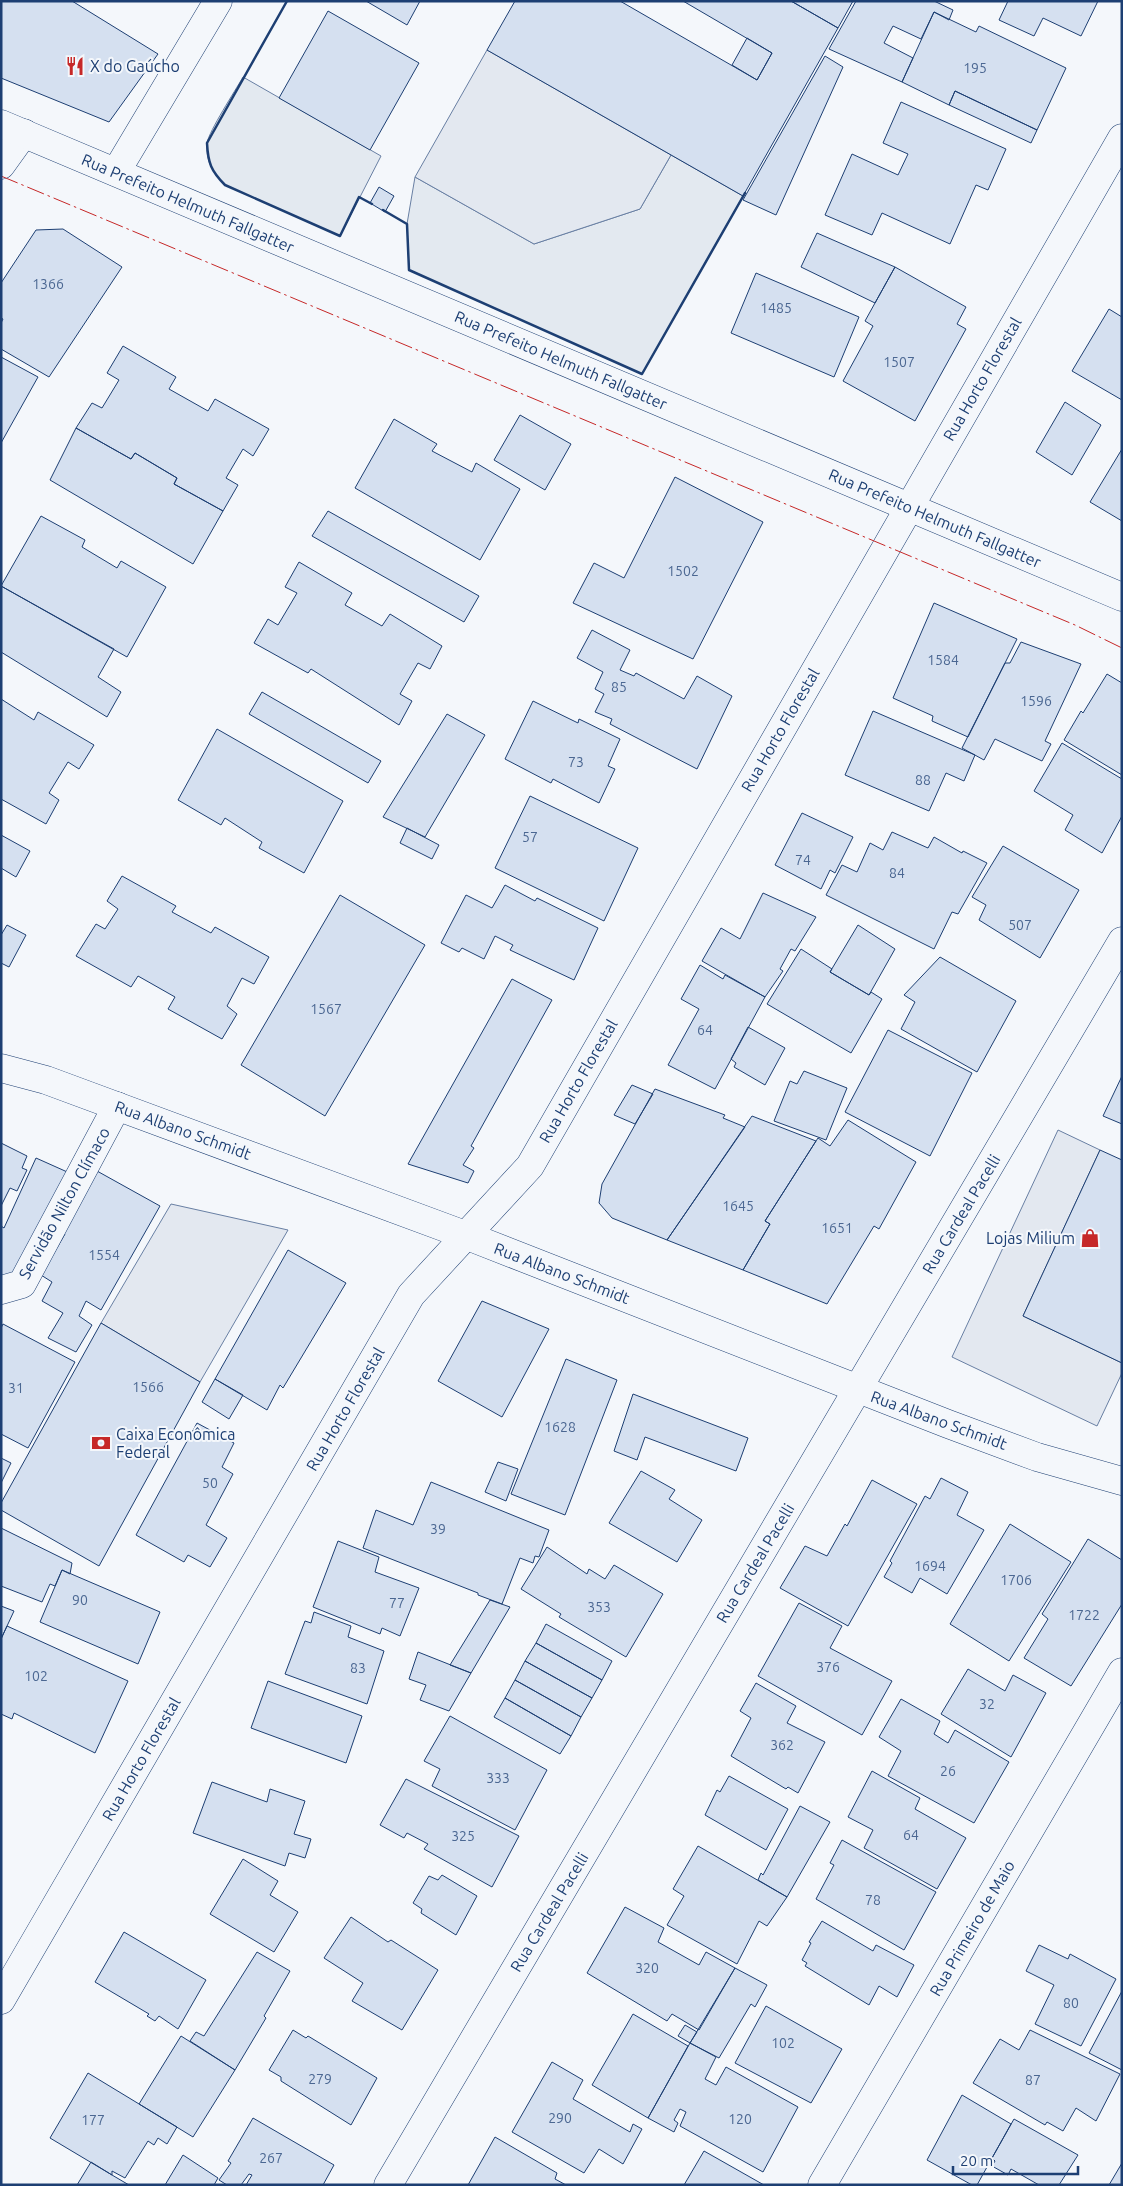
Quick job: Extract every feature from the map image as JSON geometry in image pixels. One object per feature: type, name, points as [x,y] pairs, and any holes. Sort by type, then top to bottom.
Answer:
[{"type":"street","points":[[116,172],[218,1]]},
{"type":"street","points":[[1,166],[12,128]]},
{"type":"street","name":"Rua Prefeito Helmuth Fallgatter","points":[[12,128],[1122,597]]},
{"type":"street","name":"Rua Horto Florestal","points":[[1,2000],[411,1295],[530,1166],[1122,138]]},
{"type":"street","name":"Rua Cardeal Pacelli","points":[[388,2185],[1122,941]]},
{"type":"street","name":"Rua Albano Schmidt","points":[[1,1068],[46,1080],[465,1235],[857,1390],[1038,1457],[1122,1481]]},
{"type":"street","name":"Servidão Nilton Clímaco","points":[[1,1290],[22,1284],[117,1106]]},
{"type":"street","name":"Rua Primeiro de Maio","points":[[822,2185],[1122,1672]]},
{"type":"shaded area","points":[[487,50],[671,155],[640,209],[534,244],[415,177]]},
{"type":"shaded area","points":[[243,77],[381,156],[340,236],[225,185],[214,172],[207,156],[207,143],[217,121]]},
{"type":"shaded area","points":[[671,155],[743,196],[642,374],[409,270],[407,224],[415,177],[534,244],[640,209]]},
{"type":"shaded area","points":[[1058,1130],[1100,1150],[1023,1316],[1122,1363],[1122,1373],[1097,1426],[952,1357]]},
{"type":"shaded area","points":[[171,1204],[288,1230],[200,1382],[101,1323]]},
{"type":"building","name":"X do Gaúcho","points":[[1,1],[72,1],[158,54],[109,122],[1,78]]},
{"type":"building","points":[[366,1],[420,1],[407,25]]},
{"type":"building","points":[[515,1],[620,1],[757,80],[772,53],[683,1],[791,1],[838,28],[743,196],[487,50]]},
{"type":"building","points":[[791,1],[853,1],[838,28]]},
{"type":"building","points":[[856,1],[934,1],[953,10],[949,20],[934,12],[921,39],[893,26],[884,43],[913,58],[902,82],[829,49]]},
{"type":"building","points":[[1008,1],[1098,1],[1081,36],[1043,18],[1034,36],[999,20]]},
{"type":"building","points":[[328,11],[419,63],[370,150],[279,98]]},
{"type":"building","points":[[934,12],[976,32],[979,26],[1066,68],[1037,130],[955,91],[949,105],[902,82]]},
{"type":"building","points":[[747,38],[772,53],[757,80],[732,65]]},
{"type":"building","points":[[825,56],[843,67],[776,215],[743,200]]},
{"type":"building","points":[[955,91],[1037,130],[1031,143],[949,105]]},
{"type":"building","points":[[901,102],[1006,149],[988,190],[976,185],[950,244],[882,213],[872,235],[825,215],[852,154],[898,175],[908,154],[883,143]]},
{"type":"building","points":[[379,187],[394,196],[385,212],[370,203]]},
{"type":"building","points":[[63,229],[122,267],[49,377],[1,349],[1,323],[3,319],[1,318],[1,283],[36,230]]},
{"type":"building","points":[[817,233],[895,267],[875,303],[801,267]]},
{"type":"building","points":[[895,267],[966,307],[957,324],[966,329],[915,421],[843,381],[873,326],[865,321]]},
{"type":"building","points":[[756,273],[859,317],[834,377],[731,333]]},
{"type":"building","points":[[1109,309],[1122,317],[1122,400],[1072,371]]},
{"type":"building","points":[[123,346],[176,377],[169,389],[208,411],[215,399],[269,429],[253,456],[243,449],[226,478],[238,485],[223,511],[174,484],[177,478],[135,453],[131,459],[76,428],[92,403],[102,408],[119,380],[107,373]]},
{"type":"building","points":[[1,357],[38,377],[1,443]]},
{"type":"building","points":[[1065,402],[1101,425],[1072,475],[1036,452]]},
{"type":"building","points":[[520,415],[571,444],[545,490],[494,460]]},
{"type":"building","points":[[394,419],[437,444],[432,451],[472,472],[476,463],[520,489],[480,560],[355,488]]},
{"type":"building","points":[[76,428],[131,459],[135,453],[177,478],[174,484],[223,511],[193,564],[50,480]]},
{"type":"building","points":[[1122,449],[1122,521],[1090,502]]},
{"type":"building","points":[[675,477],[763,522],[693,659],[573,603],[594,563],[624,578]]},
{"type":"building","points":[[328,511],[479,596],[464,622],[312,536]]},
{"type":"building","points":[[41,516],[85,540],[82,547],[117,568],[121,561],[166,587],[127,657],[1,586]]},
{"type":"building","points":[[299,562],[352,593],[345,605],[382,626],[390,614],[442,646],[430,669],[418,663],[400,694],[412,701],[399,725],[311,669],[308,673],[254,643],[268,619],[278,625],[297,593],[285,587]]},
{"type":"building","points":[[1,586],[114,649],[98,677],[121,692],[107,717],[1,652]]},
{"type":"building","points":[[934,603],[1017,639],[968,737],[932,721],[933,716],[893,698]]},
{"type":"building","points":[[592,630],[630,650],[620,670],[634,676],[636,673],[684,699],[697,676],[732,696],[697,769],[610,724],[612,719],[595,712],[604,694],[595,689],[603,672],[577,658]]},
{"type":"building","points":[[1021,642],[1081,664],[1045,741],[1051,744],[1042,761],[995,739],[984,760],[962,748],[1005,663],[1010,663]]},
{"type":"building","points":[[1107,674],[1122,683],[1122,775],[1064,740],[1081,711],[1083,713]]},
{"type":"building","points":[[262,692],[381,761],[368,783],[249,714]]},
{"type":"building","points":[[1,699],[34,720],[38,712],[94,745],[79,769],[68,762],[49,793],[59,800],[46,824],[1,799]]},
{"type":"building","points":[[533,701],[578,723],[579,719],[620,739],[608,766],[615,769],[599,803],[553,779],[551,783],[505,759]]},
{"type":"building","points":[[873,711],[975,755],[964,781],[946,773],[929,811],[845,775]]},
{"type":"building","points":[[447,714],[485,735],[425,837],[383,817]]},
{"type":"building","points":[[217,729],[343,801],[304,873],[259,848],[262,842],[225,818],[221,825],[178,800]]},
{"type":"building","points":[[1062,743],[1122,779],[1122,816],[1102,853],[1065,830],[1073,815],[1034,791]]},
{"type":"building","points":[[530,796],[638,848],[604,921],[495,868]]},
{"type":"building","points":[[802,813],[853,837],[835,873],[830,870],[821,889],[775,865]]},
{"type":"building","points":[[407,828],[439,845],[432,859],[400,843]]},
{"type":"building","points":[[892,832],[928,848],[934,837],[962,853],[963,851],[987,863],[958,914],[952,912],[934,949],[826,895],[842,865],[857,872],[870,843],[883,850]]},
{"type":"building","points":[[1,835],[30,851],[16,877],[1,868]]},
{"type":"building","points":[[1003,846],[1079,890],[1040,958],[979,920],[986,905],[972,897]]},
{"type":"building","points":[[122,876],[176,906],[172,912],[211,933],[215,927],[269,957],[254,984],[242,978],[227,1006],[237,1014],[222,1039],[168,1009],[175,997],[138,976],[131,987],[76,956],[96,924],[105,929],[118,909],[107,901]]},
{"type":"building","points":[[505,885],[535,901],[537,898],[598,928],[574,980],[510,950],[513,945],[495,936],[484,959],[462,948],[459,952],[441,943],[466,895],[492,908]]},
{"type":"building","points":[[763,893],[816,917],[795,951],[791,949],[780,969],[783,971],[765,997],[702,961],[721,928],[740,939]]},
{"type":"building","points":[[340,895],[425,945],[325,1116],[241,1065]]},
{"type":"building","points":[[7,925],[26,935],[9,967],[1,963],[1,935]]},
{"type":"building","points":[[858,925],[895,949],[869,995],[830,972]]},
{"type":"building","points":[[801,949],[832,969],[830,972],[869,995],[871,992],[882,999],[851,1053],[767,1004]]},
{"type":"building","points":[[940,957],[1016,1001],[977,1072],[901,1029],[915,1002],[904,995]]},
{"type":"building","points":[[700,965],[723,979],[725,975],[765,997],[715,1089],[668,1065],[699,1009],[681,999]]},
{"type":"building","points":[[512,979],[552,1000],[471,1146],[474,1148],[463,1165],[474,1171],[468,1183],[408,1164]]},
{"type":"building","points":[[748,1027],[785,1048],[765,1085],[734,1067],[736,1063],[731,1059]]},
{"type":"building","points":[[888,1030],[972,1073],[930,1156],[845,1112]]},
{"type":"building","points":[[804,1071],[847,1088],[826,1140],[774,1121],[790,1081],[797,1084]]},
{"type":"building","points":[[1122,1076],[1122,1124],[1103,1116]]},
{"type":"building","points":[[632,1085],[653,1094],[635,1124],[614,1115]]},
{"type":"building","points":[[655,1089],[725,1115],[723,1118],[745,1127],[667,1240],[612,1218],[599,1203],[602,1184]]},
{"type":"building","points":[[752,1116],[816,1141],[765,1221],[770,1224],[743,1270],[667,1240]]},
{"type":"building","points":[[848,1120],[916,1162],[879,1229],[874,1226],[827,1304],[743,1270],[770,1224],[765,1221],[818,1138],[830,1146]]},
{"type":"building","points":[[1,1143],[27,1156],[22,1168],[27,1170],[17,1191],[10,1188],[1,1206]]},
{"type":"building","name":"Lojas Milium","points":[[1100,1150],[1122,1160],[1122,1363],[1023,1316]]},
{"type":"building","points":[[36,1158],[74,1175],[12,1283],[1,1278],[1,1226],[4,1228]]},
{"type":"building","points":[[97,1171],[160,1206],[101,1310],[86,1301],[79,1316],[92,1325],[76,1352],[48,1338],[63,1313],[42,1301],[52,1282],[41,1275],[65,1234],[62,1233]]},
{"type":"building","points":[[288,1250],[346,1283],[283,1388],[280,1385],[267,1410],[215,1379]]},
{"type":"building","points":[[482,1301],[549,1329],[502,1417],[438,1381]]},
{"type":"building","name":"Caixa Econômica Federal","points":[[101,1323],[200,1382],[99,1566],[1,1510],[1,1503]]},
{"type":"building","points":[[3,1324],[75,1362],[28,1448],[1,1434],[1,1328]]},
{"type":"building","points":[[566,1359],[617,1380],[565,1515],[511,1494]]},
{"type":"building","points":[[215,1379],[243,1395],[229,1419],[202,1402]]},
{"type":"building","points":[[633,1394],[748,1438],[736,1471],[645,1437],[637,1460],[614,1451]]},
{"type":"building","points":[[197,1423],[234,1443],[222,1467],[233,1474],[206,1525],[227,1538],[210,1567],[188,1555],[184,1562],[136,1535]]},
{"type":"building","points":[[1,1458],[11,1463],[1,1483]]},
{"type":"building","points":[[498,1462],[518,1469],[506,1501],[485,1492]]},
{"type":"building","points":[[641,1471],[675,1490],[669,1499],[702,1520],[677,1562],[609,1523]]},
{"type":"building","points":[[941,1478],[968,1492],[957,1515],[984,1530],[947,1594],[920,1578],[912,1593],[884,1577],[892,1563],[890,1561],[925,1496],[930,1499]]},
{"type":"building","points":[[872,1480],[917,1504],[848,1626],[780,1588],[805,1546],[827,1556],[845,1524],[847,1526]]},
{"type":"building","points":[[431,1482],[549,1530],[539,1557],[535,1556],[533,1563],[520,1558],[502,1604],[363,1548],[376,1510],[413,1525]]},
{"type":"building","points":[[1010,1524],[1071,1562],[1009,1661],[950,1624]]},
{"type":"building","points":[[1,1528],[72,1563],[70,1574],[62,1570],[55,1586],[50,1584],[42,1602],[1,1586]]},
{"type":"building","points":[[1088,1539],[1122,1560],[1122,1604],[1071,1686],[1024,1658],[1048,1619],[1042,1614]]},
{"type":"building","points":[[338,1541],[379,1557],[375,1572],[419,1588],[400,1636],[382,1628],[380,1634],[313,1607]]},
{"type":"building","points":[[547,1547],[587,1574],[589,1569],[605,1579],[614,1565],[663,1594],[626,1657],[559,1617],[561,1614],[521,1589]]},
{"type":"building","points":[[62,1570],[160,1612],[138,1664],[40,1622]]},
{"type":"building","points":[[490,1600],[510,1607],[471,1673],[450,1665]]},
{"type":"building","points":[[799,1603],[842,1626],[830,1648],[892,1681],[862,1735],[758,1676]]},
{"type":"building","points":[[1,1606],[14,1611],[1,1639]]},
{"type":"building","points":[[314,1612],[351,1626],[348,1637],[384,1651],[367,1704],[285,1674],[305,1621],[311,1623]]},
{"type":"building","points":[[546,1624],[612,1661],[602,1680],[536,1643]]},
{"type":"building","points":[[7,1626],[128,1681],[95,1753],[14,1713],[12,1719],[1,1714],[1,1639]]},
{"type":"building","points":[[536,1643],[602,1680],[592,1698],[525,1661]]},
{"type":"building","points":[[418,1652],[471,1673],[449,1711],[420,1700],[426,1685],[409,1679]]},
{"type":"building","points":[[525,1661],[592,1698],[581,1717],[515,1680]]},
{"type":"building","points":[[968,1669],[1005,1691],[1013,1675],[1046,1693],[1011,1757],[941,1714]]},
{"type":"building","points":[[515,1680],[581,1717],[571,1736],[505,1698]]},
{"type":"building","points":[[268,1681],[362,1716],[346,1763],[251,1728]]},
{"type":"building","points":[[756,1683],[796,1706],[787,1723],[825,1742],[798,1793],[788,1787],[786,1789],[731,1756],[751,1718],[740,1711]]},
{"type":"building","points":[[505,1698],[571,1736],[560,1754],[494,1717]]},
{"type":"building","points":[[901,1699],[940,1721],[934,1734],[948,1743],[955,1730],[1009,1762],[974,1823],[888,1776],[901,1751],[879,1737]]},
{"type":"building","points":[[450,1716],[547,1770],[515,1830],[432,1786],[440,1769],[424,1761]]},
{"type":"building","points":[[872,1771],[920,1798],[915,1809],[966,1838],[937,1889],[864,1848],[873,1830],[848,1817]]},
{"type":"building","points":[[729,1776],[788,1809],[766,1850],[705,1815],[717,1790],[720,1792]]},
{"type":"building","points":[[406,1779],[519,1836],[492,1887],[424,1849],[428,1844],[407,1833],[404,1838],[380,1825]]},
{"type":"building","points":[[212,1782],[267,1802],[270,1789],[305,1801],[294,1834],[311,1839],[305,1858],[289,1853],[285,1866],[193,1833]]},
{"type":"building","points":[[800,1806],[830,1822],[787,1897],[758,1880],[761,1873],[763,1875]]},
{"type":"building","points":[[842,1840],[936,1892],[904,1950],[816,1899],[834,1865],[830,1863]]},
{"type":"building","points":[[698,1846],[787,1897],[767,1926],[759,1921],[737,1964],[667,1925],[684,1896],[673,1889]]},
{"type":"building","points":[[243,1859],[278,1881],[270,1895],[298,1912],[274,1952],[210,1914]]},
{"type":"building","points":[[442,1875],[477,1896],[456,1935],[421,1913],[422,1909],[413,1903],[429,1876],[438,1880]]},
{"type":"building","points":[[625,1907],[664,1928],[658,1942],[699,1965],[706,1952],[735,1968],[699,2030],[672,2014],[667,2021],[587,1973]]},
{"type":"building","points":[[351,1917],[388,1942],[391,1940],[438,1970],[402,2030],[352,2001],[363,1983],[324,1958]]},
{"type":"building","points":[[822,1921],[873,1951],[876,1945],[914,1965],[897,1997],[879,1986],[869,2005],[805,1966],[807,1963],[802,1960],[811,1943],[809,1942]]},
{"type":"building","points":[[124,1932],[206,1980],[178,2029],[159,2016],[155,2021],[147,2016],[149,2014],[95,1982]]},
{"type":"building","points":[[1039,1945],[1068,1959],[1070,1954],[1116,1979],[1081,2046],[1035,2024],[1054,1985],[1026,1971]]},
{"type":"building","points":[[257,1952],[290,1971],[264,2016],[266,2018],[235,2070],[190,2041],[196,2032],[204,2036]]},
{"type":"building","points":[[735,1968],[767,1985],[755,2007],[751,2004],[719,2058],[690,2043]]},
{"type":"building","points":[[1122,1991],[1122,2070],[1089,2053]]},
{"type":"building","points":[[766,2006],[842,2049],[811,2103],[735,2063]]},
{"type":"building","points":[[633,2014],[688,2046],[648,2118],[592,2085]]},
{"type":"building","points":[[685,2025],[697,2032],[690,2043],[678,2036]]},
{"type":"building","points":[[293,2030],[306,2038],[308,2036],[377,2078],[351,2125],[281,2081],[281,2077],[269,2070]]},
{"type":"building","points":[[1030,2030],[1120,2074],[1096,2121],[1076,2108],[1063,2131],[1047,2122],[1045,2125],[973,2083],[1000,2039],[1019,2050]]},
{"type":"building","points":[[181,2036],[235,2070],[193,2137],[139,2104]]},
{"type":"building","points":[[690,2043],[716,2057],[705,2079],[716,2085],[726,2067],[798,2107],[763,2172],[680,2126],[686,2112],[680,2109],[674,2120],[678,2123],[674,2132],[648,2118]]},
{"type":"building","points":[[552,2062],[583,2080],[573,2099],[630,2132],[633,2124],[642,2129],[623,2164],[599,2149],[584,2173],[512,2132]]},
{"type":"building","points":[[88,2073],[177,2127],[167,2144],[158,2138],[154,2145],[148,2141],[125,2178],[112,2171],[112,2175],[50,2138]]},
{"type":"building","points":[[962,2095],[1011,2124],[977,2185],[972,2185],[927,2160]]},
{"type":"building","points":[[253,2118],[334,2165],[323,2185],[246,2185],[252,2175],[249,2174],[241,2185],[227,2185],[219,2180],[231,2163],[228,2161]]},
{"type":"building","points":[[1014,2119],[1078,2155],[1059,2185],[1039,2185],[1011,2169],[1008,2175],[992,2166],[995,2161],[992,2158]]},
{"type":"building","points":[[495,2137],[557,2173],[555,2179],[566,2185],[468,2185]]},
{"type":"building","points":[[704,2151],[764,2185],[684,2185]]},
{"type":"building","points":[[183,2155],[218,2178],[214,2185],[165,2185]]},
{"type":"building","points":[[91,2162],[112,2175],[129,2185],[77,2185]]},
{"type":"building","points":[[1122,2163],[1122,2185],[1109,2185]]},
{"type":"wall","points":[[287,1],[207,143],[211,166],[225,185],[340,236],[359,197],[372,204]]},
{"type":"wall","points":[[383,210],[407,224],[409,270],[642,374],[745,193]]},
{"type":"power","points":[[1,176],[1075,625],[1122,648]]},
{"type":"place","name":"X do Gaúcho","points":[[75,66]]},
{"type":"place","name":"Lojas Milium","points":[[1090,1238]]},
{"type":"place","name":"Caixa Econômica Federal","points":[[101,1443]]}]
